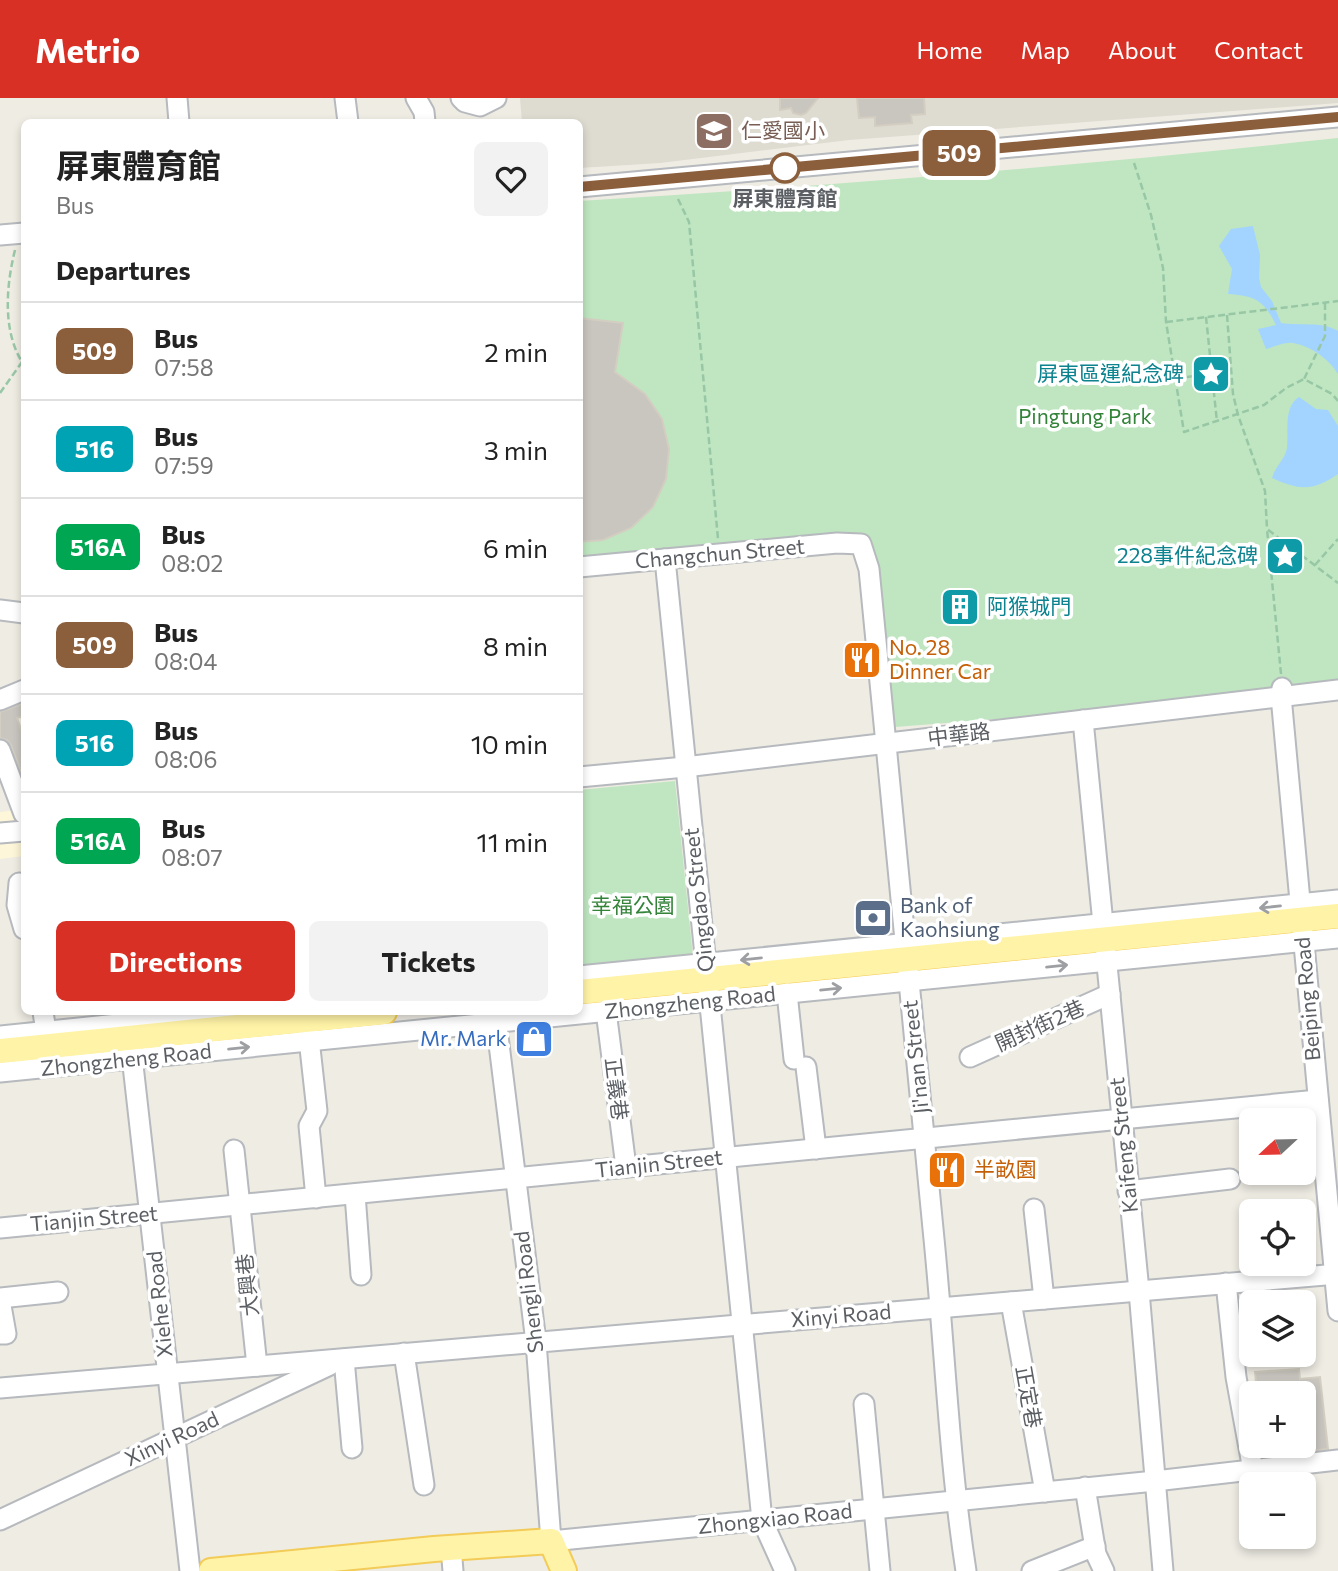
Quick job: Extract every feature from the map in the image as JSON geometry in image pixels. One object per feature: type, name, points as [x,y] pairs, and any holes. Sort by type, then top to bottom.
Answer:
[{"type":"main road","name":"Zhongzheng Road","points":[[583,992],[1301,922],[1338,916]]},
{"type":"main road","name":"Zhongzheng Road","points":[[0,1051],[129,1032],[308,1024],[365,1015]]},
{"type":"main road","name":"Zhongxiao Road","points":[[211,1571],[452,1559],[551,1541]]},
{"type":"main road","name":"Shengli Road","points":[[551,1541],[564,1571]]},
{"type":"street","points":[[177,98],[179,119]]},
{"type":"street","points":[[345,98],[348,119]]},
{"type":"street","points":[[416,98],[425,119]]},
{"type":"street","points":[[461,98],[465,102],[480,106],[496,98]]},
{"type":"street","points":[[583,187],[1338,117]]},
{"type":"street","name":"Changchun Street","points":[[583,567],[837,543],[861,544]]},
{"type":"street","name":"Ji'nan Street","points":[[861,544],[869,569],[941,1308],[955,1501],[966,1571]]},
{"type":"street","name":"Qingdao Street","points":[[666,559],[762,1520],[785,1571]]},
{"type":"street","points":[[0,610],[21,613]]},
{"type":"street","name":"中華路","points":[[583,777],[1083,720],[1282,692],[1338,690]]},
{"type":"street","points":[[0,700],[21,691]]},
{"type":"street","name":"Beiping Road","points":[[1282,692],[1338,1311]]},
{"type":"street","name":"Kaifeng Street","points":[[1083,720],[1139,1291],[1163,1571]]},
{"type":"street","points":[[0,750],[21,806]]},
{"type":"street","points":[[0,833],[21,831]]},
{"type":"street","points":[[19,883],[16,905],[21,920]]},
{"type":"street","name":"Zhongzheng Road","points":[[1301,922],[1338,900]]},
{"type":"street","name":"Zhongzheng Road","points":[[1301,922],[1338,937]]},
{"type":"street","name":"Zhongzheng Road","points":[[583,976],[707,981],[787,993],[906,961]]},
{"type":"street","name":"Zhongzheng Road","points":[[583,1013],[606,1012],[707,981]]},
{"type":"street","points":[[787,993],[816,1149]]},
{"type":"street","name":"開封街2巷","points":[[970,1057],[1110,994]]},
{"type":"street","name":"正義巷","points":[[606,1012],[626,1167]]},
{"type":"street","points":[[43,1015],[46,1031]]},
{"type":"street","name":"Zhongzheng Road","points":[[0,1072],[129,1032],[219,1015]]},
{"type":"street","name":"Zhongzheng Road","points":[[308,1024],[540,1015]]},
{"type":"street","name":"Shengli Road","points":[[496,1017],[536,1342],[551,1541]]},
{"type":"street","points":[[308,1024],[317,1111],[309,1126],[316,1198]]},
{"type":"street","name":"Zhongzheng Road","points":[[0,1036],[46,1031],[129,1032]]},
{"type":"street","name":"Xiehe Road","points":[[129,1032],[190,1571]]},
{"type":"street","name":"Tianjin Street","points":[[0,1228],[1318,1100]]},
{"type":"street","name":"大興巷","points":[[234,1150],[257,1366]]},
{"type":"street","points":[[1128,1191],[1230,1179]]},
{"type":"street","points":[[355,1194],[362,1275]]},
{"type":"street","points":[[1034,1209],[1044,1299]]},
{"type":"street","name":"Xinyi Road","points":[[0,1388],[1336,1274]]},
{"type":"street","points":[[1226,1283],[1236,1377],[1253,1470]]},
{"type":"street","points":[[3,1334],[0,1299],[58,1292]]},
{"type":"street","name":"正定巷","points":[[1011,1302],[1045,1492]]},
{"type":"street","points":[[404,1353],[424,1485]]},
{"type":"street","points":[[344,1359],[352,1448]]},
{"type":"street","name":"Xinyi Road","points":[[0,1520],[344,1359]]},
{"type":"street","points":[[864,1404],[880,1571]]},
{"type":"street","name":"Zhongxiao Road","points":[[551,1541],[1156,1481],[1338,1460]]},
{"type":"street","points":[[1085,1487],[1095,1546],[1104,1571]]},
{"type":"street","points":[[1032,1571],[1095,1546]]},
{"type":"path","points":[[1134,163],[1151,215],[1163,268],[1166,322],[1184,432],[1264,405],[1286,388],[1304,379],[1325,336],[1325,303]]},
{"type":"path","points":[[678,199],[689,222],[719,543]]},
{"type":"path","points":[[14,234],[7,281],[10,329],[21,360]]},
{"type":"path","points":[[1166,322],[1338,301]]},
{"type":"path","points":[[1227,315],[1233,394],[1265,491],[1282,692]]},
{"type":"path","points":[[1206,317],[1217,422]]},
{"type":"path","points":[[1209,364],[1219,367],[1222,373],[1221,380],[1212,385],[1206,383],[1201,374],[1203,368],[1209,364]]},
{"type":"path","points":[[0,393],[21,367]]},
{"type":"path","points":[[1175,379],[1231,370]]},
{"type":"path","points":[[1304,379],[1332,394],[1338,401]]},
{"type":"path","points":[[1267,528],[1338,583]]},
{"type":"path","points":[[1315,565],[1338,540]]},
{"type":"path","points":[[1270,558],[1285,555],[1292,549]]},
{"type":"shaded area","points":[[520,98],[1338,98],[1338,103],[849,140],[660,163],[583,168],[583,119],[522,119]]},
{"type":"shaded area","points":[[21,809],[21,856],[0,859],[0,812]]},
{"type":"green space","name":"Pingtung Park","points":[[1338,138],[1338,687],[1121,709],[895,727],[872,562],[863,539],[583,562],[583,201],[769,189]]},
{"type":"green space","name":"幸福公園","points":[[675,781],[693,957],[583,968],[583,790]]},
{"type":"water","points":[[1253,226],[1260,255],[1261,287],[1272,301],[1281,323],[1318,325],[1338,331],[1338,374],[1330,363],[1306,347],[1286,343],[1266,349],[1258,329],[1276,325],[1267,310],[1252,298],[1228,294],[1232,269],[1219,246],[1231,229]]},
{"type":"water","points":[[1299,397],[1316,409],[1328,410],[1338,426],[1338,474],[1321,484],[1305,487],[1272,478],[1286,452],[1289,413],[1294,401]]},
{"type":"building","points":[[780,98],[818,98],[806,113],[801,115],[793,113],[791,108],[780,110]]},
{"type":"building","points":[[857,98],[924,98],[925,114],[911,115],[912,123],[875,126],[875,117],[859,118]]},
{"type":"building","points":[[583,318],[623,323],[615,372],[645,394],[662,419],[669,449],[666,479],[653,507],[631,528],[603,540],[583,542]]},
{"type":"building","points":[[21,704],[21,717],[17,718],[21,729],[21,772],[11,745],[0,738],[0,712]]},
{"type":"building","points":[[1299,1369],[1300,1379],[1320,1377],[1328,1449],[1316,1450],[1316,1381],[1256,1381],[1255,1372]]},
{"type":"bus line","name":"509","points":[[583,187],[1338,117]]},
{"type":"place","name":"仁愛國小","points":[[714,131]]},
{"type":"place","name":"屏東體育館","points":[[785,168]]},
{"type":"place","name":"屏東區運紀念碑","points":[[1211,374]]},
{"type":"place","name":"228事件紀念碑","points":[[1285,556]]},
{"type":"place","name":"阿猴城門","points":[[960,607]]},
{"type":"place","name":"No. 28 Dinner Car","points":[[862,660]]},
{"type":"place","name":"Bank of Kaohsiung","points":[[873,918]]},
{"type":"place","name":"Mr. Mark","points":[[534,1039]]},
{"type":"place","name":"半畝園","points":[[947,1170]]}]
